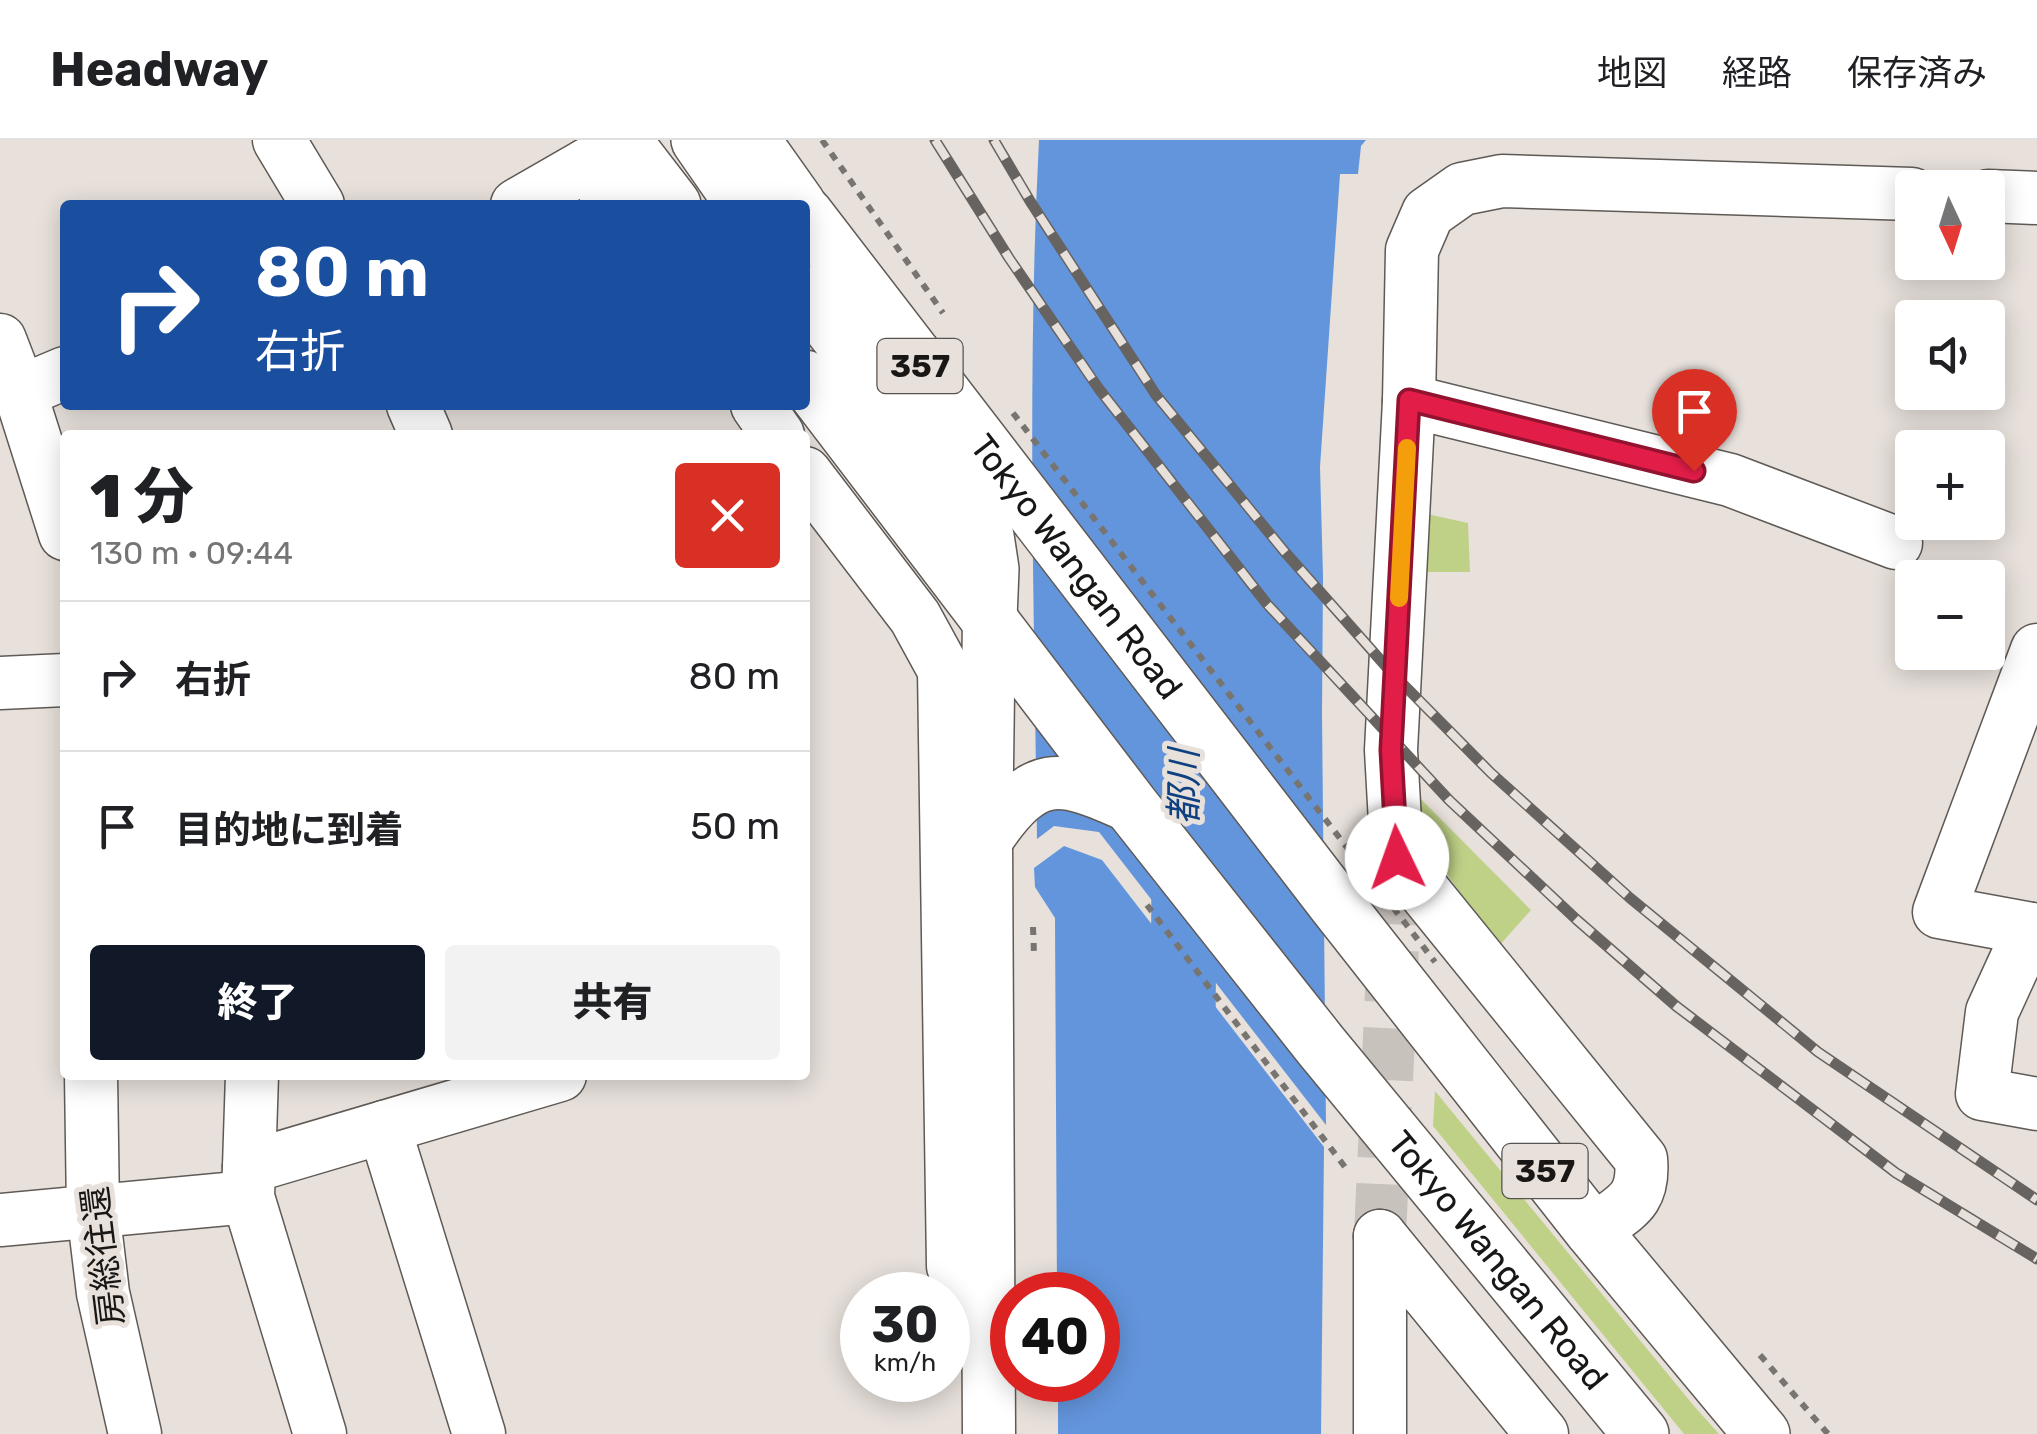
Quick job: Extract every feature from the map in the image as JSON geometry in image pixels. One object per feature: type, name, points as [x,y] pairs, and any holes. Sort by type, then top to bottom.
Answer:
[{"type":"highway","points":[[699,140],[741,200]]},
{"type":"highway","points":[[752,140],[794,200]]},
{"type":"highway","points":[[613,163],[666,200]]},
{"type":"highway","name":"Tokyo Wangan Road","points":[[810,221],[1593,1232],[1762,1434]]},
{"type":"highway","points":[[810,299],[971,506],[986,536],[991,568],[989,618]]},
{"type":"highway","name":"Tokyo Wangan Road","points":[[810,385],[1132,808],[1321,1046],[1641,1434]]},
{"type":"street","points":[[278,140],[315,200]]},
{"type":"street","points":[[528,200],[613,163]]},
{"type":"street","points":[[1593,1232],[1637,1198],[1643,1178],[1641,1158],[1397,858],[1391,750],[1409,400],[1412,250],[1428,214],[1462,189],[1502,181],[1895,193]]},
{"type":"street","points":[[2005,197],[2037,198]]},
{"type":"street","points":[[0,340],[42,382],[60,501]]},
{"type":"street","points":[[1409,400],[1730,480],[1896,543]]},
{"type":"street","points":[[814,500],[914,617],[944,670],[953,1266],[990,1366]]},
{"type":"street","points":[[989,618],[989,1434]]},
{"type":"street","points":[[2037,650],[1939,912],[2033,929],[1992,1012],[1982,1094],[2037,1104]]},
{"type":"street","points":[[0,683],[60,680]]},
{"type":"street","points":[[986,840],[1006,810],[1030,790],[1049,783],[1087,787],[1132,808]]},
{"type":"street","name":"房総往還","points":[[91,1080],[92,1210],[103,1293],[135,1434]]},
{"type":"street","points":[[252,1080],[249,1182],[320,1434]]},
{"type":"street","points":[[0,1220],[92,1210],[249,1182],[384,1127],[543,1080]]},
{"type":"street","points":[[384,1127],[479,1434]]},
{"type":"street","points":[[1380,1434],[1380,1236],[1542,1434]]},
{"type":"path","points":[[822,140],[945,316]]},
{"type":"path","points":[[1013,412],[1434,962]]},
{"type":"path","points":[[1140,896],[1348,1171]]},
{"type":"green space","points":[[1418,512],[1468,523],[1470,572],[1420,572]]},
{"type":"green space","points":[[1411,789],[1531,910],[1498,947],[1419,834]]},
{"type":"green space","points":[[1435,1091],[1719,1434],[1684,1434],[1433,1126]]},
{"type":"water","points":[[1039,140],[1366,140],[1361,146],[1358,174],[1340,174],[1320,467],[1326,1125],[1099,832],[1054,826],[1037,839],[1032,402]]},
{"type":"water","points":[[1064,846],[1102,860],[1324,1147],[1321,1434],[1058,1434],[1058,1402],[1120,1402],[1120,1272],[1057,1272],[1055,918],[1035,887],[1034,868]]},
{"type":"waterway","name":"都川","points":[[1183,1055],[1184,853]]},
{"type":"tunnel","points":[[1380,1236],[1397,858]]},
{"type":"railway","points":[[935,140],[1009,258],[1099,389],[1267,604],[1449,800],[1676,1006],[1896,1173],[2037,1259]]},
{"type":"railway","points":[[994,140],[1156,395],[1284,551],[1391,672],[1491,773],[1630,898],[1818,1052],[2037,1200]]},
{"type":"slow traffic","points":[[1399,598],[1407,448]]},
{"type":"route","points":[[1397,858],[1391,750],[1409,400],[1694,471]]}]
